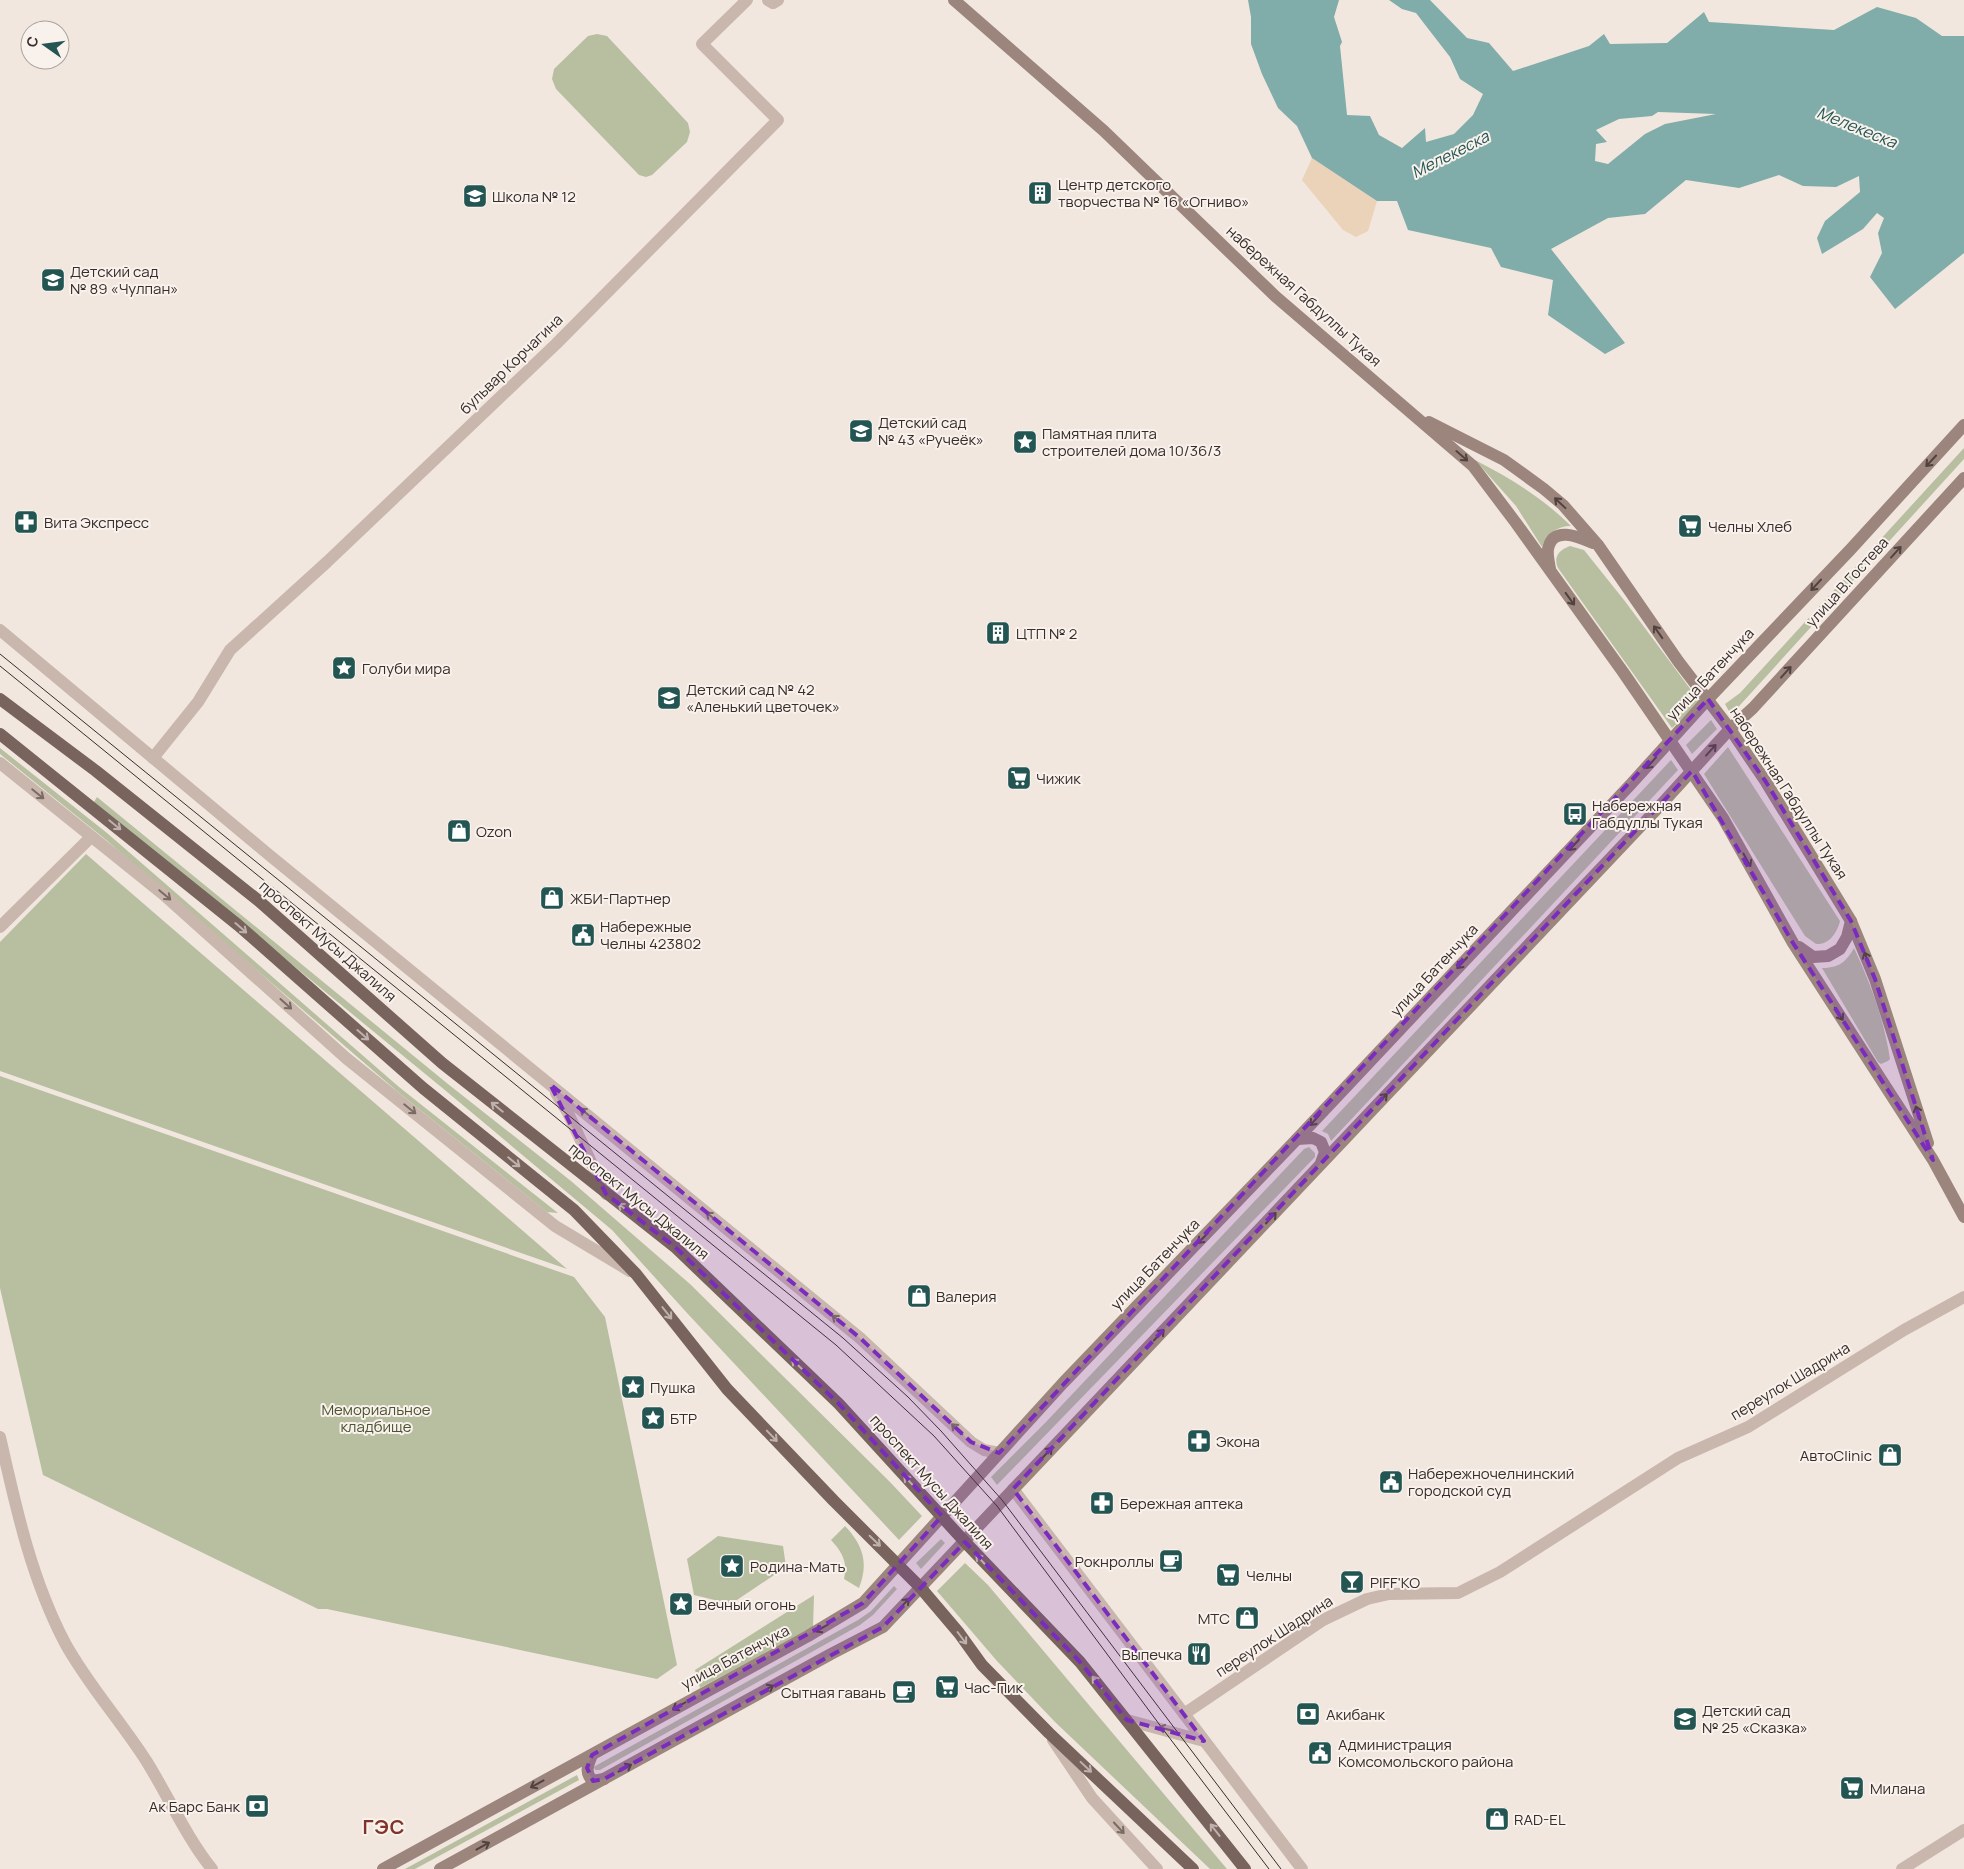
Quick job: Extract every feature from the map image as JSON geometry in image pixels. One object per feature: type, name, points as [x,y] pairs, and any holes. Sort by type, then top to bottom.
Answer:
[{"type":"main road","name":"набережная Габдуллы Тукая","points":[[954,0],[1104,131],[1275,296],[1473,466],[1624,672],[1692,771],[1722,818],[1793,943],[1933,1160],[1964,1216]]},
{"type":"main road","name":"набережная Габдуллы Тукая","points":[[1412,413],[1504,460],[1544,488],[1563,505],[1598,545],[1678,661],[1730,729],[1766,782],[1851,921],[1875,980],[1933,1160]]},
{"type":"main road","name":"улица В.Гостева","points":[[1850,550],[1964,426]]},
{"type":"main road","name":"улица В.Гостева","points":[[1730,729],[1753,708],[1964,478]]},
{"type":"main road","points":[[1551,572],[1547,550],[1551,541],[1562,534],[1576,535],[1598,545]]},
{"type":"main road","name":"улица Батенчука","points":[[383,1869],[592,1755],[863,1603],[1063,1383],[1297,1139],[1631,784],[1708,699],[1850,550]]},
{"type":"main road","name":"проспект Мусы Джалиля","points":[[0,699],[96,771],[259,901],[442,1063],[675,1247],[832,1398],[965,1542],[1080,1662],[1245,1869]]},
{"type":"main road","points":[[440,1869],[831,1654],[883,1628],[1730,729]]},
{"type":"main road","points":[[0,734],[238,925],[423,1088],[574,1210],[636,1274],[727,1388],[845,1512],[920,1587],[959,1633],[982,1665],[1049,1733],[1193,1869]]},
{"type":"main road","points":[[1793,943],[1813,956],[1828,956],[1840,949],[1847,937],[1851,921]]},
{"type":"main road","points":[[1297,1139],[1313,1138],[1321,1142],[1325,1152],[1320,1166]]},
{"type":"main road","points":[[592,1755],[587,1768],[588,1776],[593,1781],[604,1779]]},
{"type":"street","name":"бульвар Корчагина","points":[[153,758],[198,702],[233,647],[334,556],[556,344],[778,120],[702,44],[747,0]]},
{"type":"street","points":[[768,0],[773,3],[778,0]]},
{"type":"street","points":[[0,630],[153,758],[860,1338],[971,1442],[984,1450],[998,1453]]},
{"type":"street","points":[[0,763],[163,894],[346,1058],[556,1226],[636,1274]]},
{"type":"street","points":[[0,927],[91,837]]},
{"type":"street","points":[[550,1084],[568,1113],[606,1194]]},
{"type":"street","name":"переулок Шадрина","points":[[1184,1714],[1323,1620],[1367,1599],[1389,1594],[1458,1593],[1500,1572],[1678,1458],[1748,1428],[1904,1330],[1964,1297]]},
{"type":"street","points":[[0,1437],[20,1526],[40,1590],[66,1643],[98,1696],[146,1760],[212,1869]]},
{"type":"street","points":[[1013,1488],[1302,1869]]},
{"type":"street","points":[[1127,1720],[1204,1741]]},
{"type":"street","points":[[1049,1733],[1092,1798],[1157,1869]]},
{"type":"street","points":[[1902,1869],[1964,1830]]},
{"type":"highlighted area","points":[[1708,699],[1766,782],[1851,921],[1875,979],[1933,1160],[1793,943],[1692,771],[1013,1489],[1204,1741],[1127,1720],[1080,1662],[965,1542],[883,1627],[604,1779],[593,1781],[587,1768],[592,1755],[863,1603],[942,1516],[839,1404],[675,1247],[606,1194],[550,1084],[860,1338],[971,1442],[999,1453]]},
{"type":"green space","points":[[597,34],[607,36],[688,123],[690,132],[687,142],[652,175],[646,177],[639,175],[556,89],[552,79],[554,69],[588,36]]},
{"type":"green space","points":[[1964,448],[1964,459],[1731,715],[1725,704],[1740,693]]},
{"type":"green space","points":[[1475,460],[1526,489],[1571,526],[1557,529],[1546,538],[1542,547],[1516,506]]},
{"type":"green space","points":[[1570,546],[1584,550],[1700,702],[1672,728],[1558,568],[1556,560],[1558,554]]},
{"type":"green space","points":[[1711,720],[1717,729],[1692,754],[1686,745]]},
{"type":"green space","points":[[1728,747],[1840,921],[1835,934],[1825,943],[1816,944],[1805,936],[1704,774]]},
{"type":"green space","points":[[0,748],[107,833],[399,1087],[558,1213],[547,1212],[398,1092],[105,839],[0,754]]},
{"type":"green space","points":[[1671,760],[1678,770],[1331,1141],[1328,1134],[1322,1131]]},
{"type":"green space","points":[[97,797],[448,1084],[571,1181],[690,1284],[922,1516],[899,1540],[612,1230],[94,802]]},
{"type":"green space","points":[[86,854],[567,1269],[0,1071],[0,942]]},
{"type":"green space","points":[[1854,948],[1866,975],[1884,1030],[1890,1059],[1881,1064],[1878,1062],[1822,968],[1833,967],[1841,963]]},
{"type":"green space","name":"Мемориальное кладбище","points":[[0,1076],[574,1277],[605,1317],[677,1665],[657,1679],[327,1609],[318,1609],[43,1475],[0,1288]]},
{"type":"green space","points":[[1309,1147],[1315,1153],[1315,1157],[997,1485],[991,1477],[1045,1423],[1304,1149]]},
{"type":"green space","points":[[845,1526],[860,1547],[864,1562],[864,1570],[859,1588],[844,1579],[845,1562],[831,1540]]},
{"type":"green space","points":[[718,1536],[783,1546],[786,1567],[731,1604],[694,1595],[687,1559]]},
{"type":"green space","points":[[941,1539],[945,1543],[921,1569],[916,1563]]},
{"type":"green space","points":[[965,1563],[988,1585],[1227,1869],[1210,1869],[1055,1722],[997,1661],[937,1591]]},
{"type":"green space","points":[[894,1586],[897,1589],[873,1615],[860,1625],[600,1770],[595,1770],[594,1767],[597,1765],[858,1620],[871,1611]]},
{"type":"green space","points":[[814,1595],[813,1627],[700,1688],[695,1670]]},
{"type":"green space","points":[[577,1775],[579,1780],[415,1869],[405,1869]]},
{"type":"sand","points":[[1312,158],[1377,201],[1368,231],[1356,237],[1343,230],[1302,180]]},
{"type":"water","name":"Мелекеска","points":[[1248,0],[1339,0],[1334,17],[1342,42],[1340,46],[1347,115],[1370,116],[1379,135],[1402,148],[1425,128],[1426,142],[1454,134],[1473,115],[1483,94],[1460,79],[1450,57],[1416,13],[1402,9],[1389,0],[1430,0],[1467,38],[1489,43],[1513,71],[1589,46],[1604,34],[1610,44],[1667,43],[1704,12],[1709,22],[1834,30],[1877,7],[1916,18],[1942,36],[1964,36],[1964,253],[1895,309],[1870,277],[1882,253],[1878,233],[1884,218],[1877,213],[1863,229],[1822,254],[1817,238],[1825,221],[1860,192],[1859,176],[1836,187],[1803,186],[1779,175],[1739,188],[1686,180],[1645,214],[1608,218],[1551,249],[1625,343],[1605,354],[1548,315],[1553,280],[1501,267],[1491,248],[1408,230],[1397,201],[1377,201],[1312,158],[1297,126],[1278,108],[1262,74],[1251,44],[1251,17]],"holes":[[[1658,112],[1716,114],[1665,124],[1645,134],[1608,164],[1595,161],[1596,144],[1607,142],[1596,130],[1619,119],[1652,116]]]},
{"type":"tram line","points":[[0,654],[843,1338],[908,1397],[1002,1500],[1281,1869]]},
{"type":"tram line","points":[[0,666],[836,1345],[934,1436],[997,1506],[1269,1869]]},
{"type":"place","name":"Центр детского творчества № 16 «Огниво»","points":[[1040,193]]},
{"type":"place","name":"Школа № 12","points":[[475,196]]},
{"type":"place","name":"Детский сад № 89 «Чулпан»","points":[[53,280]]},
{"type":"place","name":"Детский сад № 43 «Ручеёк»","points":[[861,431]]},
{"type":"place","name":"Памятная плита строителей дома 10/36/3","points":[[1025,442]]},
{"type":"place","name":"Вита Экспресс","points":[[26,522]]},
{"type":"place","name":"Челны Хлеб","points":[[1690,526]]},
{"type":"place","name":"ЦТП № 2","points":[[998,633]]},
{"type":"place","name":"Голуби мира","points":[[344,668]]},
{"type":"place","name":"Детский сад № 42 «Аленький цветочек»","points":[[669,698]]},
{"type":"place","name":"Чижик","points":[[1019,778]]},
{"type":"place","name":"Набережная Габдуллы Тукая","points":[[1575,814]]},
{"type":"place","name":"Ozon","points":[[459,831]]},
{"type":"place","name":"ЖБИ-Партнер","points":[[552,898]]},
{"type":"place","name":"Набережные Челны 423802","points":[[583,935]]},
{"type":"place","name":"Валерия","points":[[919,1296]]},
{"type":"place","name":"Пушка","points":[[633,1387]]},
{"type":"place","name":"БТР","points":[[653,1418]]},
{"type":"place","name":"Экона","points":[[1199,1441]]},
{"type":"place","name":"АвтоClinic","points":[[1890,1455]]},
{"type":"place","name":"Набережночелнинский городской суд","points":[[1391,1482]]},
{"type":"place","name":"Бережная аптека","points":[[1102,1503]]},
{"type":"place","name":"Рокнроллы","points":[[1171,1561]]},
{"type":"place","name":"Родина-Мать","points":[[732,1566]]},
{"type":"place","name":"Челны","points":[[1228,1575]]},
{"type":"place","name":"PIFF'KO","points":[[1352,1582]]},
{"type":"place","name":"Вечный огонь","points":[[681,1604]]},
{"type":"place","name":"МТС","points":[[1247,1618]]},
{"type":"place","name":"Выпечка","points":[[1199,1654]]},
{"type":"place","name":"Час-Пик","points":[[947,1687]]},
{"type":"place","name":"Сытная гавань","points":[[904,1692]]},
{"type":"place","name":"Акибанк","points":[[1308,1714]]},
{"type":"place","name":"Детский сад № 25 «Сказка»","points":[[1685,1719]]},
{"type":"place","name":"Администрация Комсомольского района","points":[[1320,1753]]},
{"type":"place","name":"Милана","points":[[1852,1788]]},
{"type":"place","name":"Ак Барс Банк","points":[[257,1806]]},
{"type":"place","name":"RAD-EL","points":[[1497,1819]]},
{"type":"district","name":"ГЭС","points":[[384,1826]]}]
